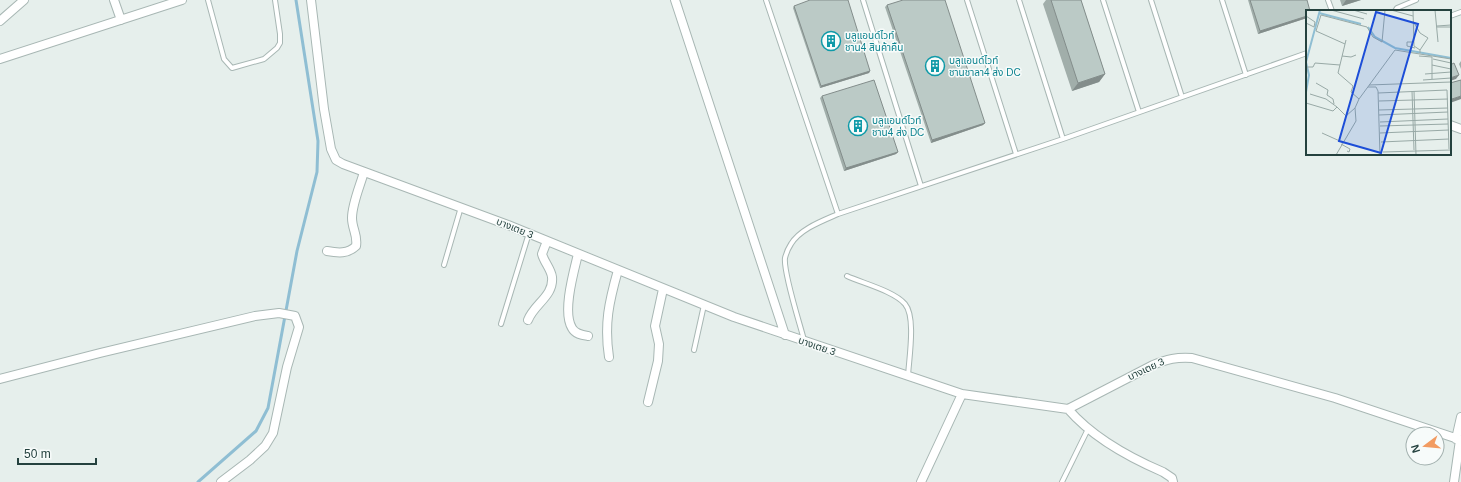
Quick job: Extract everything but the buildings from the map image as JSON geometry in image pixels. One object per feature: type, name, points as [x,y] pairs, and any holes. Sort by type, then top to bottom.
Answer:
[{"type":"street","points":[[0,21],[24,0]]},
{"type":"street","points":[[114,0],[121,20]]},
{"type":"street","points":[[0,59],[182,0]]},
{"type":"street","name":"บางเตย 3","points":[[311,0],[324,109],[332,149],[336,160],[343,164],[461,207],[547,241],[704,306],[805,342],[962,394],[1068,409],[1153,364],[1166,359],[1179,357],[1192,358],[1335,398],[1459,439]]},
{"type":"street","points":[[675,0],[785,335]]},
{"type":"street","points":[[1451,125],[1461,129]]},
{"type":"street","points":[[327,251],[351,251],[356,246],[356,233],[352,224],[352,217],[364,172]]},
{"type":"street","points":[[528,320],[532,311],[548,294],[551,286],[552,277],[542,254],[547,241]]},
{"type":"street","points":[[578,254],[568,309],[569,322],[572,329],[577,333],[588,336]]},
{"type":"street","points":[[609,356],[606,336],[608,304],[618,270]]},
{"type":"street","points":[[648,402],[658,361],[659,344],[655,326],[663,289]]},
{"type":"street","points":[[0,379],[107,351],[255,316],[279,313],[295,316],[299,326],[287,367],[273,433],[265,446],[222,482]]},
{"type":"street","points":[[921,482],[962,394]]},
{"type":"street","points":[[1068,409],[1099,438],[1163,472],[1172,478],[1173,482]]},
{"type":"street","points":[[1454,482],[1461,417]]},
{"type":"lane","points":[[208,0],[224,58],[232,68],[264,59],[277,48],[280,43],[280,34],[275,0]]},
{"type":"lane","points":[[766,0],[838,214]]},
{"type":"lane","points":[[863,0],[921,186]]},
{"type":"lane","points":[[967,0],[1016,154]]},
{"type":"lane","points":[[1019,0],[1063,139]]},
{"type":"lane","points":[[1102,0],[1139,112]]},
{"type":"lane","points":[[1151,0],[1182,97]]},
{"type":"lane","points":[[1222,0],[1246,75]]},
{"type":"lane","points":[[1328,0],[1332,10]]},
{"type":"lane","points":[[1396,10],[1397,8],[1416,0]]},
{"type":"lane","points":[[1451,16],[1461,12]]},
{"type":"lane","points":[[805,342],[789,282],[785,259],[792,243],[801,234],[817,223],[838,214],[1063,139],[1306,53]]},
{"type":"lane","points":[[444,265],[461,207]]},
{"type":"lane","points":[[501,324],[528,234]]},
{"type":"lane","points":[[847,276],[892,295],[905,304],[911,318],[908,376]]},
{"type":"lane","points":[[694,350],[704,306]]},
{"type":"lane","points":[[1062,482],[1088,429]]},
{"type":"waterway","points":[[198,482],[256,431],[268,408],[297,251],[317,172],[318,141],[296,0]]},
{"type":"place","name":"บลูแอนด์ไวท์ ชาน4 สินค้าคืน","points":[[831,41]]},
{"type":"place","name":"บลูแอนด์ไวท์ ชานชาลา4 ส่ง DC","points":[[935,66]]},
{"type":"place","name":"บลูแอนด์ไวท์ ชาน4 ส่ง DC","points":[[858,126]]}]
